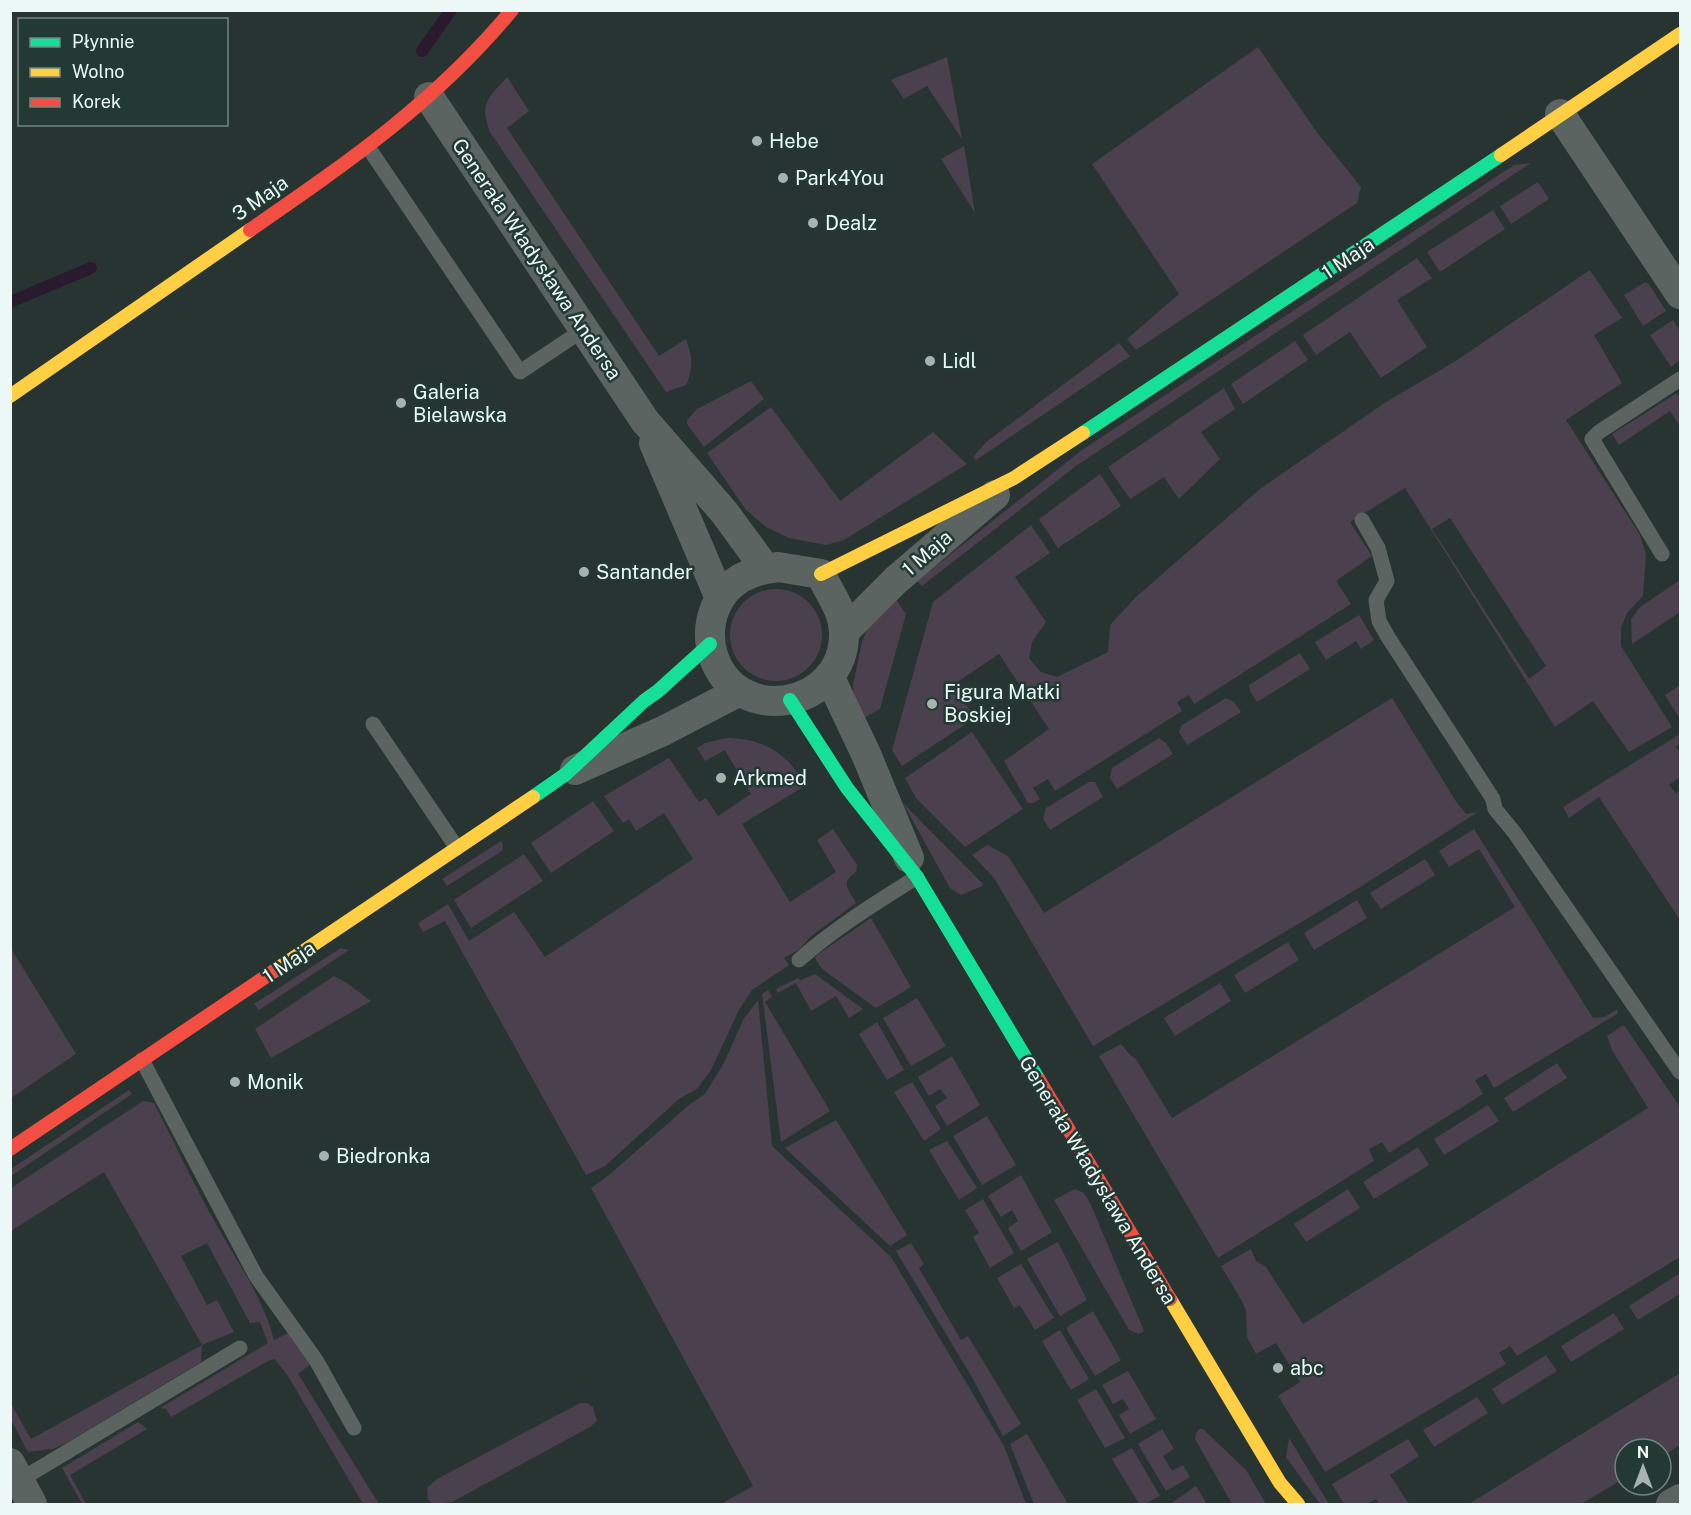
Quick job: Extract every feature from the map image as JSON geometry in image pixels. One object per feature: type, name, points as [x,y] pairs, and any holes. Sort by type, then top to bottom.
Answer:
[{"type":"street","name":"3 Maja","points":[[10,396],[368,147],[429,97],[492,36],[512,10]]},
{"type":"street","name":"1 Maja","points":[[821,574],[1014,478],[1353,255],[1680,34]]},
{"type":"street","name":"Generała Władysława Andersa","points":[[429,97],[645,421],[724,512],[765,568]]},
{"type":"street","points":[[1560,114],[1680,294]]},
{"type":"street","name":"Generała Władysława Andersa","points":[[645,421],[720,598]]},
{"type":"street","name":"1 Maja","points":[[844,632],[896,580],[1014,478]]},
{"type":"street","points":[[765,568],[791,568],[804,573],[821,574],[842,617],[844,632],[843,648],[830,676],[805,695],[790,700],[764,700],[740,691],[726,678],[716,663],[710,644],[713,612],[720,598],[739,579],[765,568]]},
{"type":"street","name":"1 Maja","points":[[10,1149],[566,774],[644,700],[658,691],[710,644]]},
{"type":"street","name":"Generała Władysława Andersa","points":[[830,676],[866,754],[917,877]]},
{"type":"street","name":"1 Maja","points":[[566,774],[663,730],[740,691]]},
{"type":"street","name":"Generała Władysława Andersa","points":[[790,700],[847,788],[917,877],[1288,1497]]},
{"type":"street","points":[[1671,1504],[1680,1499]]},
{"type":"lane","points":[[368,147],[520,372],[583,330]]},
{"type":"lane","points":[[1662,554],[1592,440],[1599,432],[1680,379]]},
{"type":"lane","points":[[1362,520],[1378,548],[1388,580],[1376,600],[1379,621],[1388,637],[1493,799],[1495,809],[1514,832],[1680,1072]]},
{"type":"lane","points":[[373,724],[457,848]]},
{"type":"lane","points":[[800,960],[815,946],[871,906],[917,877]]},
{"type":"lane","points":[[142,1060],[256,1276],[316,1360],[354,1428]]},
{"type":"lane","points":[[21,1482],[240,1348]]},
{"type":"shaded area","points":[[1258,47],[1316,131],[1361,187],[1357,203],[1136,350],[1127,339],[1179,294],[1092,164]]},
{"type":"shaded area","points":[[947,57],[962,139],[927,86],[904,99],[891,80]]},
{"type":"shaded area","points":[[507,77],[529,111],[507,128],[659,356],[686,339],[691,362],[686,385],[666,392],[490,132],[485,114],[487,102]]},
{"type":"shaded area","points":[[964,146],[975,213],[941,159]]},
{"type":"shaded area","points":[[1531,163],[1076,466],[922,586],[917,581],[1082,450],[1514,165]]},
{"type":"shaded area","points":[[1538,182],[1549,199],[1511,224],[1500,206]]},
{"type":"shaded area","points":[[1493,210],[1505,229],[1440,272],[1427,252]]},
{"type":"shaded area","points":[[1417,258],[1432,278],[1397,300],[1427,347],[1381,378],[1350,332],[1316,355],[1303,335]]},
{"type":"shaded area","points":[[1590,270],[1622,318],[1594,335],[1622,383],[1566,420],[1640,535],[1646,554],[1643,596],[1627,613],[1621,627],[1621,646],[1672,727],[1629,752],[1593,701],[1555,727],[1405,488],[1350,522],[1372,556],[1336,581],[1351,604],[1194,704],[1189,695],[1177,702],[1182,711],[1055,791],[1048,779],[1033,788],[1040,799],[1028,803],[1004,761],[1049,729],[999,654],[953,685],[975,718],[902,766],[892,750],[933,602],[1031,525],[1050,553],[1015,577],[1046,622],[1032,642],[1029,658],[1041,672],[1057,677],[1108,652],[1110,625],[1137,596],[1260,489],[1386,402],[1454,362]],"holes":[[[1450,518],[1546,666],[1529,679],[1432,529]]]},
{"type":"shaded area","points":[[1645,282],[1649,284],[1666,311],[1643,326],[1624,295]]},
{"type":"shaded area","points":[[1673,320],[1680,331],[1680,360],[1671,367],[1650,335]]},
{"type":"shaded area","points":[[1295,341],[1308,360],[1243,404],[1231,384]]},
{"type":"shaded area","points":[[1119,343],[1130,356],[976,460],[973,457],[986,442]]},
{"type":"shaded area","points":[[751,381],[764,399],[704,447],[687,424],[687,420],[697,409]]},
{"type":"shaded area","points":[[1224,388],[1235,409],[1201,432],[1220,459],[1179,499],[1164,477],[1130,499],[1108,467]]},
{"type":"shaded area","points":[[1677,393],[1680,399],[1680,426],[1670,411],[1619,445],[1612,434]]},
{"type":"shaded area","points":[[771,407],[840,501],[933,432],[967,464],[844,540],[826,545],[789,538],[766,527],[746,510],[707,453]]},
{"type":"shaded area","points":[[1100,474],[1121,506],[1058,548],[1039,519]]},
{"type":"shaded area","points":[[1680,580],[1680,612],[1632,644],[1631,619],[1640,607]]},
{"type":"shaded area","points":[[776,589],[794,592],[809,602],[819,617],[822,635],[819,653],[809,668],[794,678],[776,681],[758,678],[743,668],[733,653],[730,635],[733,617],[743,602],[758,592]]},
{"type":"shaded area","points":[[894,597],[906,614],[880,709],[860,720],[854,702],[853,685],[862,642],[870,622]]},
{"type":"shaded area","points":[[1359,615],[1374,640],[1361,649],[1356,641],[1326,660],[1315,642]]},
{"type":"shaded area","points":[[1300,653],[1310,669],[1257,702],[1249,685]]},
{"type":"shaded area","points":[[1680,685],[1680,719],[1665,695]]},
{"type":"shaded area","points":[[1226,698],[1234,702],[1241,712],[1187,745],[1179,732],[1182,725]]},
{"type":"shaded area","points":[[1392,698],[1457,803],[1466,814],[1478,812],[1357,889],[1093,1046],[994,878],[972,855],[987,845],[1008,856],[1044,913]]},
{"type":"shaded area","points":[[972,732],[1023,809],[965,847],[916,798],[905,778]]},
{"type":"shaded area","points":[[1680,734],[1680,743],[1676,747],[1680,753],[1680,777],[1669,785],[1676,793],[1680,791],[1680,920],[1599,797],[1569,818],[1563,807]]},
{"type":"shaded area","points":[[726,738],[763,744],[773,750],[791,765],[805,786],[742,824],[790,902],[836,872],[817,840],[833,829],[857,865],[856,872],[847,883],[848,890],[856,903],[810,937],[800,949],[784,958],[789,965],[752,990],[739,1010],[711,1070],[697,1089],[679,1099],[605,1166],[586,1175],[445,921],[423,932],[418,923],[448,904],[469,941],[514,912],[545,957],[693,859],[664,813],[636,831],[629,819],[623,823],[604,796],[669,758],[699,802],[706,798],[718,816],[751,794],[725,750],[705,761],[697,748],[705,743]]},
{"type":"shaded area","points":[[1159,738],[1166,743],[1173,754],[1117,789],[1110,778],[1112,768]]},
{"type":"shaded area","points":[[1089,782],[1095,782],[1103,797],[1050,830],[1043,819],[1046,808]]},
{"type":"shaded area","points":[[593,801],[614,831],[551,873],[531,843]]},
{"type":"shaded area","points":[[903,803],[983,884],[982,886],[961,895],[950,888]]},
{"type":"shaded area","points":[[1474,829],[1593,1018],[1604,1017],[1618,1009],[1617,1014],[1494,1088],[1486,1074],[1475,1080],[1483,1094],[1389,1153],[1382,1142],[1369,1149],[1374,1161],[1218,1258],[1099,1056],[1121,1044],[1136,1059],[1172,1118],[1515,907],[1479,849],[1449,867],[1439,851]]},
{"type":"shaded area","points":[[501,841],[502,851],[447,886],[442,879]]},
{"type":"shaded area","points":[[524,854],[543,881],[471,928],[454,900]]},
{"type":"shaded area","points":[[1425,859],[1435,875],[1381,909],[1370,893]]},
{"type":"shaded area","points":[[1357,900],[1367,918],[1314,950],[1304,933]]},
{"type":"shaded area","points":[[871,918],[911,987],[876,1008],[822,969],[815,958]]},
{"type":"shaded area","points":[[1288,942],[1299,960],[1245,993],[1234,975]]},
{"type":"shaded area","points":[[10,947],[76,1054],[11,1098],[10,1098]]},
{"type":"shaded area","points":[[341,948],[349,950],[259,1010],[254,1004]]},
{"type":"shaded area","points":[[815,974],[863,1009],[849,1018],[836,996],[811,1011],[796,983],[778,993],[776,989],[798,978],[801,980]]},
{"type":"shaded area","points":[[334,976],[371,1001],[271,1058],[255,1029]]},
{"type":"shaded area","points":[[1220,983],[1231,1001],[1175,1036],[1164,1018]]},
{"type":"shaded area","points":[[768,990],[772,997],[765,1002],[830,1111],[781,1142],[762,994]]},
{"type":"shaded area","points":[[917,998],[946,1046],[911,1066],[883,1018]]},
{"type":"shaded area","points":[[758,1000],[772,1146],[891,1257],[1004,1446],[1026,1504],[723,1503],[753,1486],[591,1188],[690,1104],[705,1094],[724,1063],[743,1020]]},
{"type":"shaded area","points":[[877,1022],[904,1070],[887,1080],[859,1034]]},
{"type":"shaded area","points":[[1624,1025],[1680,1107],[1680,1257],[1517,1356],[1510,1346],[1499,1353],[1506,1364],[1325,1472],[1278,1396],[1300,1382],[1276,1343],[1256,1354],[1247,1337],[1246,1311],[1243,1303],[1221,1266],[1251,1249],[1256,1261],[1266,1267],[1303,1324],[1648,1108],[1612,1050],[1607,1036]]},
{"type":"shaded area","points":[[952,1056],[980,1105],[947,1126],[935,1106],[947,1098],[940,1089],[929,1096],[918,1077]]},
{"type":"shaded area","points":[[1557,1063],[1567,1078],[1513,1112],[1504,1098]]},
{"type":"shaded area","points":[[912,1082],[941,1129],[924,1141],[894,1092]]},
{"type":"shaded area","points":[[129,1090],[132,1094],[11,1176],[11,1169]]},
{"type":"shaded area","points":[[143,1101],[154,1103],[221,1233],[258,1298],[274,1340],[294,1330],[316,1360],[298,1374],[379,1504],[363,1504],[288,1376],[275,1359],[171,1417],[166,1409],[160,1408],[268,1343],[260,1322],[250,1323],[207,1243],[181,1256],[207,1305],[217,1300],[234,1332],[202,1345],[104,1172],[11,1231],[11,1188]]},
{"type":"shaded area","points":[[1488,1105],[1499,1121],[1444,1155],[1434,1139]]},
{"type":"shaded area","points":[[987,1116],[1016,1165],[982,1185],[953,1136]]},
{"type":"shaded area","points":[[836,1120],[907,1235],[890,1246],[785,1148]]},
{"type":"shaded area","points":[[947,1141],[977,1188],[959,1200],[929,1150]]},
{"type":"shaded area","points":[[1418,1147],[1429,1165],[1374,1199],[1363,1182]]},
{"type":"shaded area","points":[[1021,1175],[1052,1232],[1021,1251],[1008,1228],[1018,1221],[1012,1210],[1001,1217],[988,1196]]},
{"type":"shaded area","points":[[1075,1189],[1084,1193],[1091,1205],[1144,1331],[1139,1334],[1129,1330],[1054,1200]]},
{"type":"shaded area","points":[[1348,1189],[1360,1208],[1306,1242],[1294,1224]]},
{"type":"shaded area","points":[[983,1199],[1014,1253],[990,1268],[973,1237],[979,1233],[965,1210]]},
{"type":"shaded area","points":[[1058,1242],[1087,1300],[1060,1316],[1027,1259]]},
{"type":"shaded area","points":[[911,1243],[924,1264],[919,1268],[961,1340],[968,1336],[1021,1424],[1003,1436],[973,1379],[896,1251]]},
{"type":"shaded area","points":[[1021,1264],[1054,1318],[1035,1330],[1020,1305],[1014,1308],[997,1278]]},
{"type":"shaded area","points":[[1680,1273],[1680,1294],[1638,1320],[1629,1306]]},
{"type":"shaded area","points":[[1093,1311],[1121,1360],[1095,1376],[1067,1330],[1067,1327]]},
{"type":"shaded area","points":[[1614,1313],[1624,1329],[1571,1362],[1561,1346]]},
{"type":"shaded area","points":[[1060,1330],[1089,1379],[1071,1390],[1042,1341]]},
{"type":"shaded area","points":[[202,1345],[201,1362],[53,1449],[28,1452],[11,1420],[10,1402],[31,1439]]},
{"type":"shaded area","points":[[1546,1355],[1557,1371],[1502,1405],[1492,1389]]},
{"type":"shaded area","points":[[1128,1371],[1156,1419],[1130,1434],[1119,1415],[1129,1409],[1123,1399],[1113,1404],[1102,1385]]},
{"type":"shaded area","points":[[1680,1373],[1680,1445],[1673,1449],[1673,1437],[1613,1437],[1613,1485],[1581,1504],[1469,1504]]},
{"type":"shaded area","points":[[1096,1389],[1125,1438],[1105,1448],[1077,1400]]},
{"type":"shaded area","points":[[1477,1397],[1488,1413],[1434,1447],[1423,1430]]},
{"type":"shaded area","points":[[580,1403],[587,1403],[593,1407],[597,1421],[590,1427],[452,1502],[434,1504],[428,1500],[427,1488],[437,1479]]},
{"type":"shaded area","points":[[138,1422],[147,1429],[70,1475],[86,1504],[82,1504],[62,1468]]},
{"type":"shaded area","points":[[1162,1429],[1174,1449],[1163,1456],[1172,1471],[1183,1465],[1190,1477],[1166,1491],[1138,1444]]},
{"type":"shaded area","points":[[1199,1429],[1203,1429],[1246,1470],[1266,1504],[1232,1504],[1195,1439]]},
{"type":"shaded area","points":[[1027,1434],[1068,1504],[1034,1504],[1010,1444]]},
{"type":"shaded area","points":[[1289,1438],[1329,1504],[1320,1504],[1286,1457]]},
{"type":"shaded area","points":[[1408,1439],[1419,1456],[1390,1475],[1409,1504],[1379,1504],[1376,1499],[1367,1504],[1344,1504],[1332,1484]]},
{"type":"shaded area","points":[[1132,1448],[1160,1496],[1145,1504],[1139,1504],[1112,1459]]},
{"type":"shaded area","points":[[1196,1486],[1207,1504],[1174,1504],[1173,1502]]},
{"type":"waterway","points":[[422,51],[451,10]]},
{"type":"waterway","points":[[10,302],[91,268]]},
{"type":"traffic: fast","points":[[1083,433],[1501,155]]},
{"type":"traffic: fast","points":[[533,797],[566,774],[644,701],[710,644]]},
{"type":"traffic: fast","points":[[790,700],[847,788],[917,877],[1039,1080]]},
{"type":"traffic: slow","points":[[1501,155],[1680,34]]},
{"type":"traffic: slow","points":[[10,396],[250,230]]},
{"type":"traffic: slow","points":[[821,574],[1014,478],[1083,433]]},
{"type":"traffic: slow","points":[[274,971],[533,797]]},
{"type":"traffic: slow","points":[[1170,1299],[1280,1483],[1298,1504]]},
{"type":"traffic: jam","points":[[250,230],[389,129],[453,74],[512,10]]},
{"type":"traffic: jam","points":[[10,1149],[274,971]]},
{"type":"traffic: jam","points":[[1039,1080],[1170,1299]]},
{"type":"place","name":"Hebe","points":[[757,141]]},
{"type":"place","name":"Park4You","points":[[783,178]]},
{"type":"place","name":"Dealz","points":[[813,223]]},
{"type":"place","name":"Lidl","points":[[930,361]]},
{"type":"place","name":"Galeria Bielawska","points":[[401,403]]},
{"type":"place","name":"Santander","points":[[584,572]]},
{"type":"place","name":"Figura Matki Boskiej","points":[[932,704]]},
{"type":"place","name":"Arkmed","points":[[721,778]]},
{"type":"place","name":"Monik","points":[[235,1082]]},
{"type":"place","name":"Biedronka","points":[[324,1156]]},
{"type":"place","name":"abc","points":[[1278,1368]]}]
